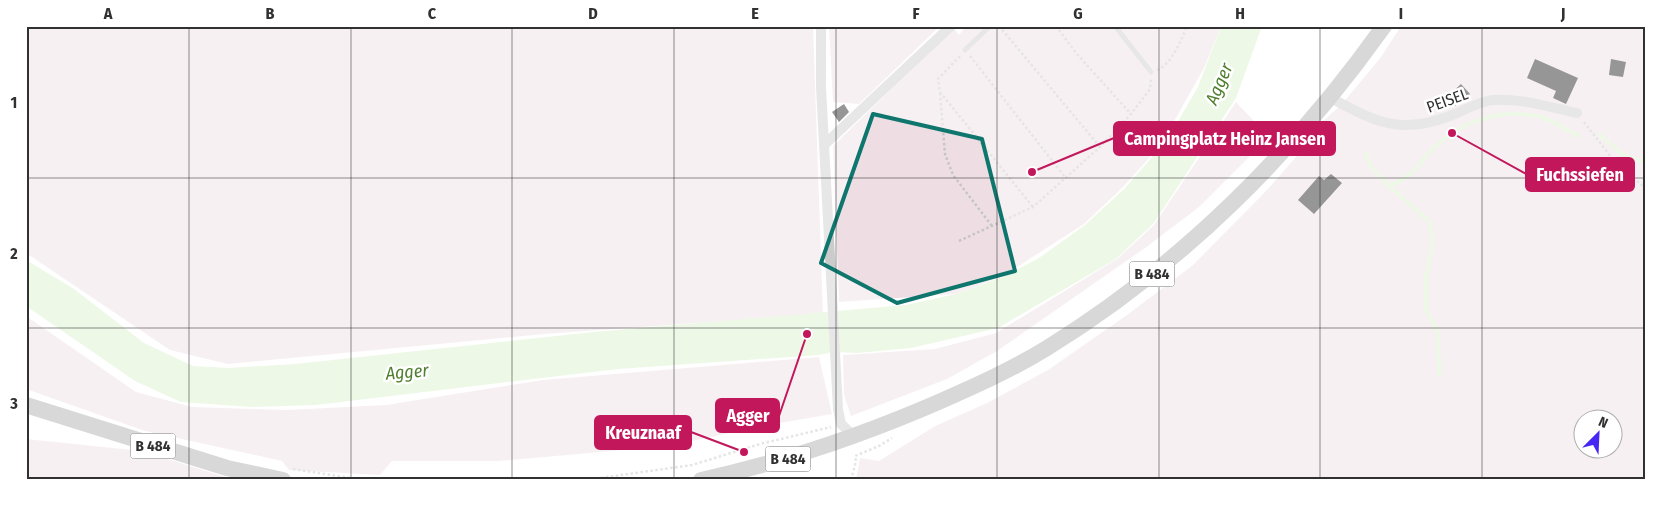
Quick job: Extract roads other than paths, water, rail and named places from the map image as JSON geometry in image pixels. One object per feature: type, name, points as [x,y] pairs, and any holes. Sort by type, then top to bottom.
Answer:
[{"type":"main road","name":"B 484","points":[[701,480],[746,470],[855,437],[984,382],[1046,349],[1107,308],[1210,225],[1277,159],[1331,98],[1384,26]]},
{"type":"main road","name":"B 484","points":[[26,405],[217,465],[284,474]]},
{"type":"street","points":[[821,26],[821,87],[837,396],[841,424],[855,437]]},
{"type":"street","points":[[824,145],[951,26]]},
{"type":"street","name":"PEISEL","points":[[1331,98],[1378,122],[1402,126],[1430,124],[1491,100],[1522,101],[1577,113]]},
{"type":"lane","points":[[965,50],[990,26]]},
{"type":"lane","points":[[1115,26],[1152,72]]},
{"type":"water","points":[[1221,26],[1262,26],[1236,98],[1154,223],[1116,259],[998,328],[911,348],[858,353],[834,352],[819,355],[618,369],[316,405],[252,407],[181,402],[135,381],[26,306],[26,260],[74,289],[144,343],[193,366],[228,368],[295,364],[593,332],[906,305],[956,294],[1005,276],[1039,258],[1085,225],[1124,189],[1167,140],[1198,87]]},
{"type":"waterway","points":[[1366,154],[1371,167],[1388,185],[1406,178],[1439,143],[1451,134],[1464,126],[1492,116],[1522,114],[1543,117],[1579,136]]},
{"type":"waterway","points":[[1600,135],[1622,154],[1645,163]]},
{"type":"waterway","points":[[1388,185],[1429,221],[1433,244],[1426,275],[1426,309],[1438,332],[1439,375]]},
{"type":"place","name":"Fuchssiefen","points":[[1452,133]]},
{"type":"place","name":"Campingplatz Heinz Jansen","points":[[1032,172]]},
{"type":"place","name":"Agger","points":[[807,334]]},
{"type":"place","name":"Kreuznaaf","points":[[744,452]]}]
